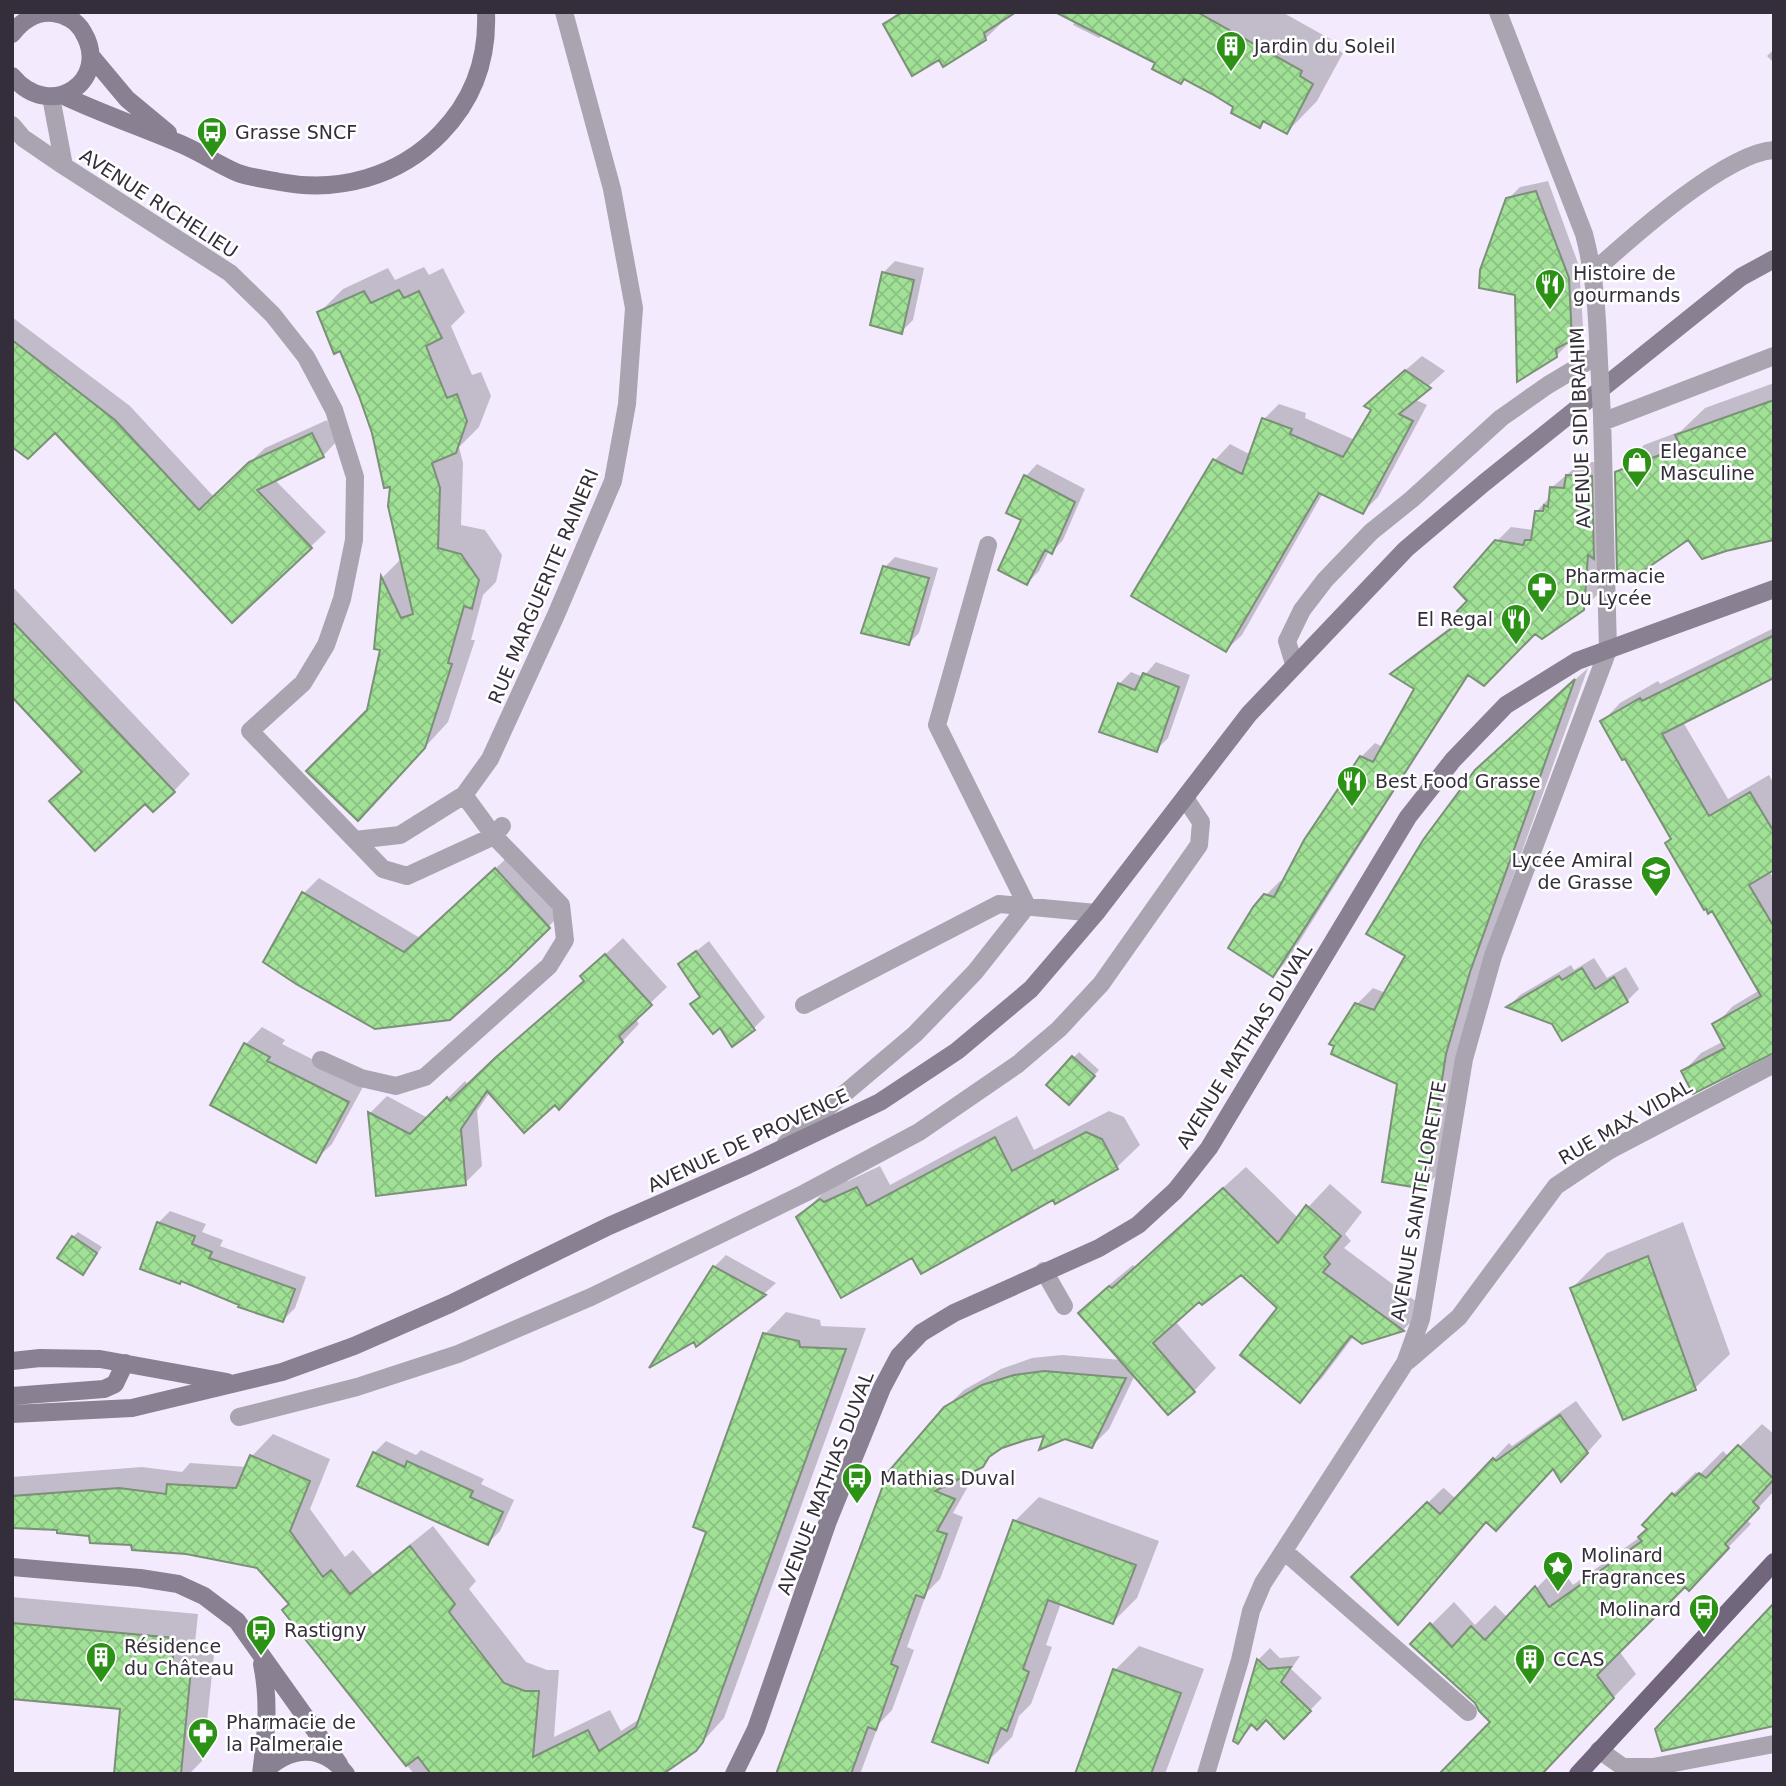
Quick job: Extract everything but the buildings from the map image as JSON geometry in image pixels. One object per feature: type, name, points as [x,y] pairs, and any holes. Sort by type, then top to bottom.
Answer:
[{"type":"main road","points":[[14,84],[36,95],[57,96],[178,143],[238,173],[301,186],[325,187],[384,172],[431,144],[461,110],[475,85],[483,57],[487,29],[486,12]]},
{"type":"main road","points":[[14,28],[34,15],[44,13],[65,16],[80,27],[88,41],[91,56],[89,69],[74,89],[57,96]]},
{"type":"main road","points":[[91,56],[127,99],[178,143]]},
{"type":"main road","name":"AVENUE DE PROVENCE","points":[[12,1414],[132,1408],[282,1372],[354,1346],[450,1304],[609,1226],[880,1102],[957,1051],[1031,989],[1096,913],[1249,714],[1406,549],[1720,293],[1774,258]]},
{"type":"main road","name":"AVENUE MATHIAS DUVAL","points":[[734,1774],[756,1729],[828,1521],[882,1388],[899,1356],[921,1333],[954,1313],[1099,1248],[1138,1225],[1175,1191],[1209,1148],[1408,817],[1453,760],[1506,705],[1577,661],[1774,589]]},
{"type":"main road","name":"AVENUE DE PROVENCE","points":[[12,1361],[40,1358],[100,1359],[233,1383]]},
{"type":"main road","points":[[12,1396],[104,1390],[115,1384],[125,1363]]},
{"type":"main road","points":[[1578,1774],[1774,1562]]},
{"type":"main road","points":[[12,1567],[140,1578],[178,1584],[204,1596],[237,1621],[342,1769]]},
{"type":"main road","points":[[261,1657],[268,1692],[261,1774]]},
{"type":"main road","points":[[261,1774],[281,1757],[306,1751],[323,1755],[342,1769]]},
{"type":"street","name":"RUE MARGUERITE RAINERI","points":[[464,795],[490,759],[507,725],[582,554],[612,481],[627,404],[634,308],[612,188],[564,12]]},
{"type":"street","name":"AVENUE SIDI BRAHIM","points":[[1498,12],[1561,170],[1584,234],[1593,272],[1602,425],[1608,650]]},
{"type":"street","points":[[57,96],[64,166]]},
{"type":"street","name":"AVENUE RICHELIEU","points":[[12,125],[23,138],[64,166],[230,273],[273,315],[306,358],[334,410],[355,477],[354,540],[342,599],[326,645],[303,683],[250,731],[355,840]]},
{"type":"street","points":[[1593,272],[1632,237],[1708,178],[1762,151],[1774,150]]},
{"type":"street","points":[[1602,425],[1641,407],[1774,356]]},
{"type":"street","points":[[1294,664],[1287,641],[1302,610],[1325,580],[1371,532],[1412,499],[1501,418],[1548,385],[1599,358]]},
{"type":"street","points":[[988,545],[937,725],[1027,906]]},
{"type":"street","name":"AVENUE SAINTE-LORETTE","points":[[1206,1774],[1240,1660],[1251,1611],[1263,1583],[1405,1363],[1421,1319],[1467,1046],[1493,956],[1608,650]]},
{"type":"street","points":[[321,1060],[361,1078],[396,1086],[425,1077],[549,966],[565,940],[561,905],[464,795],[400,835],[355,840]]},
{"type":"street","points":[[239,1417],[357,1387],[458,1354],[591,1297],[805,1193],[919,1132],[1018,1064],[1059,1029],[1101,984],[1199,845],[1201,822],[1185,798]]},
{"type":"street","points":[[355,840],[383,869],[407,876],[498,831]]},
{"type":"street","points":[[804,1004],[999,904],[1096,913]]},
{"type":"street","points":[[777,1151],[915,1034],[975,972],[1027,906]]},
{"type":"street","name":"RUE MAX VIDAL","points":[[1405,1363],[1460,1317],[1556,1186],[1610,1150],[1774,1064]]},
{"type":"street","points":[[1044,1271],[1064,1306]]},
{"type":"street","points":[[1284,1551],[1468,1712]]},
{"type":"street","points":[[1599,1750],[1623,1767],[1653,1767],[1774,1744]]},
{"type":"place","name":"Jardin du Soleil","points":[[1231,73]]},
{"type":"place","name":"Grasse SNCF","points":[[212,159]]},
{"type":"place","name":"Histoire de gourmands","points":[[1550,311]]},
{"type":"place","name":"Elegance Masculine","points":[[1637,489]]},
{"type":"place","name":"Pharmacie Du Lycée","points":[[1542,614]]},
{"type":"place","name":"El Regal","points":[[1516,646]]},
{"type":"place","name":"Best Food Grasse","points":[[1352,808]]},
{"type":"place","name":"Lycée Amiral de Grasse","points":[[1656,898]]},
{"type":"place","name":"Mathias Duval","points":[[857,1505]]},
{"type":"place","name":"Molinard Fragrances","points":[[1558,1593]]},
{"type":"place","name":"Molinard","points":[[1704,1636]]},
{"type":"place","name":"Rastigny","points":[[261,1657]]},
{"type":"place","name":"Résidence du Château","points":[[101,1684]]},
{"type":"place","name":"CCAS","points":[[1530,1686]]},
{"type":"place","name":"Pharmacie de la Palmeraie","points":[[203,1760]]}]
